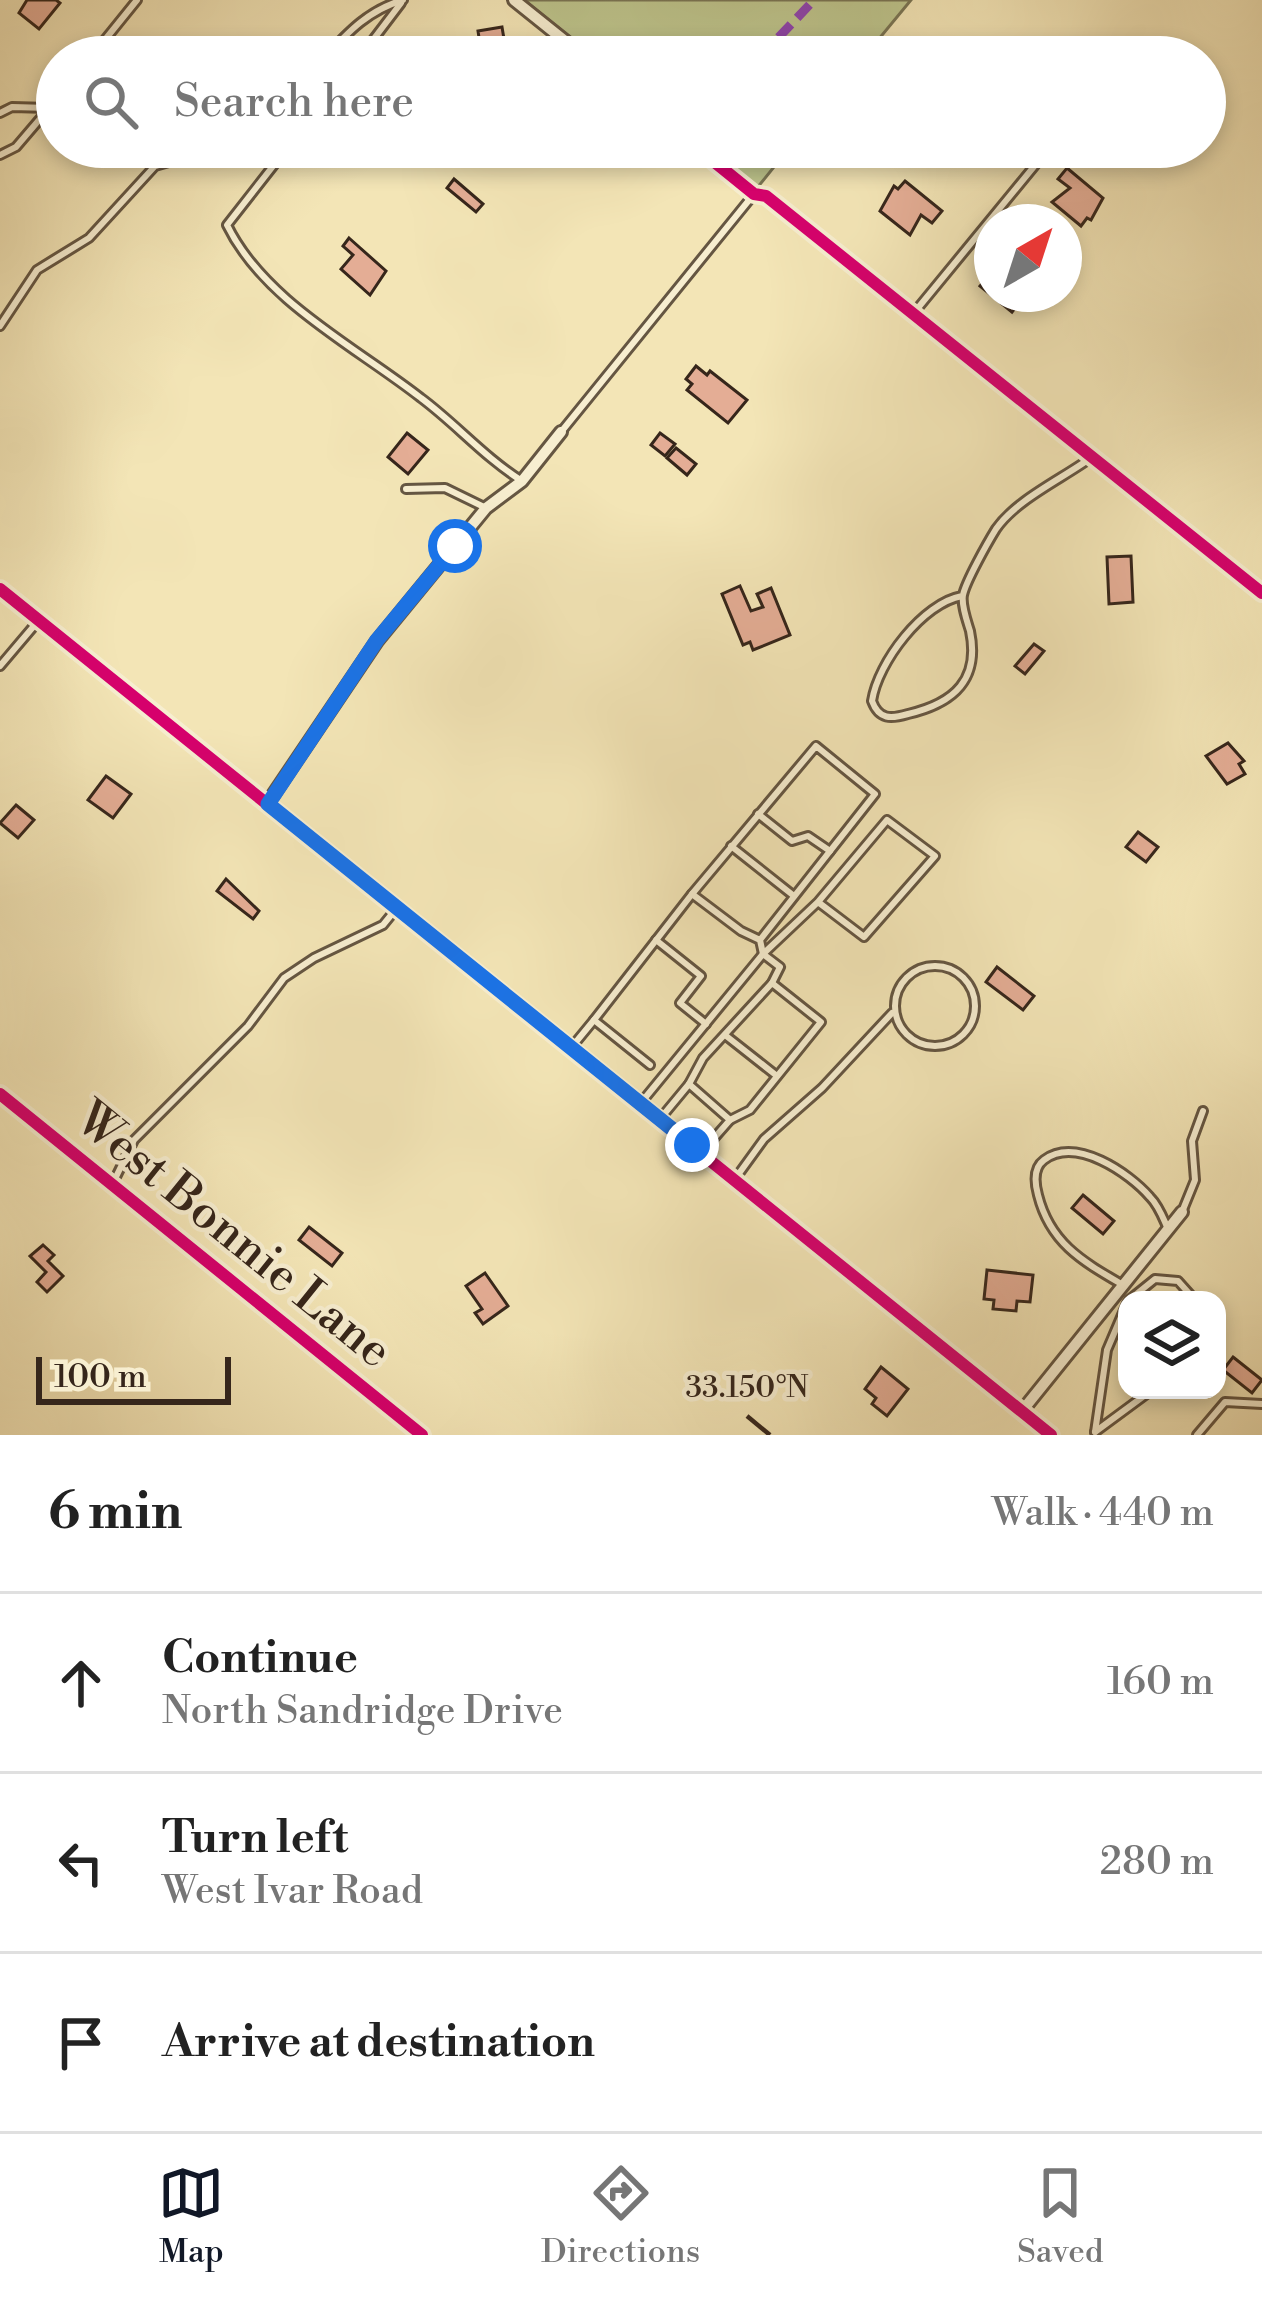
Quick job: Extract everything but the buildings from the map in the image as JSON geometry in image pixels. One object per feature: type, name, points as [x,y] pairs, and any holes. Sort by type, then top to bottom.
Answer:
[{"type":"street","points":[[514,0],[559,36]]},
{"type":"street","points":[[722,168],[754,194],[766,196],[1262,593]]},
{"type":"street","points":[[268,804],[377,640],[486,508],[522,482],[561,432]]},
{"type":"street","points":[[0,589],[1052,1435]]},
{"type":"street","name":"West Bonnie Lane","points":[[0,1094],[422,1435]]},
{"type":"street","points":[[1022,1411],[1182,1212]]},
{"type":"lane","points":[[108,36],[137,0]]},
{"type":"lane","points":[[345,36],[383,5],[403,0]]},
{"type":"lane","points":[[376,36],[403,0]]},
{"type":"lane","points":[[0,113],[12,107],[36,108]]},
{"type":"lane","points":[[0,155],[16,147],[36,124]]},
{"type":"lane","points":[[0,326],[37,270],[89,238],[153,168]]},
{"type":"lane","points":[[271,168],[226,225],[237,245],[277,291],[421,398],[469,443],[522,482]]},
{"type":"lane","points":[[913,314],[1033,168]]},
{"type":"lane","points":[[561,432],[754,194]]},
{"type":"lane","points":[[962,596],[931,607],[882,673],[872,701],[881,715],[916,713],[962,686],[975,657],[962,596],[997,528],[1017,508],[1092,457]]},
{"type":"lane","points":[[406,489],[445,488],[486,508]]},
{"type":"lane","points":[[0,667],[39,620]]},
{"type":"lane","points":[[572,1048],[816,746],[875,794],[760,940]]},
{"type":"lane","points":[[758,814],[792,841],[808,836],[830,851]]},
{"type":"lane","points":[[640,1103],[763,954],[818,902],[887,820],[935,856],[864,937],[818,902]]},
{"type":"lane","points":[[731,846],[795,897]]},
{"type":"lane","points":[[692,894],[741,932],[760,940]]},
{"type":"lane","points":[[112,1185],[134,1141],[248,1026],[284,978],[383,925],[397,908]]},
{"type":"lane","points":[[656,940],[700,976],[680,1003],[706,1024]]},
{"type":"lane","points":[[660,1119],[703,1058],[772,983],[780,968],[763,954],[760,940]]},
{"type":"lane","points":[[735,1179],[764,1139],[821,1088],[894,1011],[904,980],[926,966],[951,968],[962,975],[975,997],[976,1011],[963,1036],[938,1046],[912,1039],[894,1011]]},
{"type":"lane","points":[[701,1153],[730,1120],[750,1110],[821,1022],[772,983]]},
{"type":"lane","points":[[593,1020],[650,1065]]},
{"type":"lane","points":[[725,1035],[777,1076]]},
{"type":"lane","points":[[689,1084],[730,1120]]},
{"type":"lane","points":[[1182,1212],[1196,1180],[1192,1141],[1203,1111]]},
{"type":"lane","points":[[1123,1285],[1057,1241],[1036,1186],[1042,1161],[1061,1154],[1105,1163],[1150,1197],[1168,1229]]},
{"type":"lane","points":[[1141,1291],[1155,1279],[1178,1281],[1187,1291]]},
{"type":"lane","points":[[1094,1434],[1106,1350],[1118,1324]]},
{"type":"lane","points":[[1094,1434],[1140,1399]]},
{"type":"lane","points":[[1197,1435],[1225,1402],[1262,1404]]},
{"type":"green space","points":[[524,0],[911,0],[881,36],[569,36]]},
{"type":"green space","points":[[732,168],[773,168],[757,188]]},
{"type":"marked path","points":[[780,36],[814,0]]},
{"type":"cycle path","points":[[722,168],[754,194],[766,196],[1262,593]]},
{"type":"cycle path","points":[[0,589],[1051,1435]]},
{"type":"cycle path","points":[[0,1094],[422,1435]]},
{"type":"route","points":[[455,546],[377,640],[268,804],[692,1145]]}]
